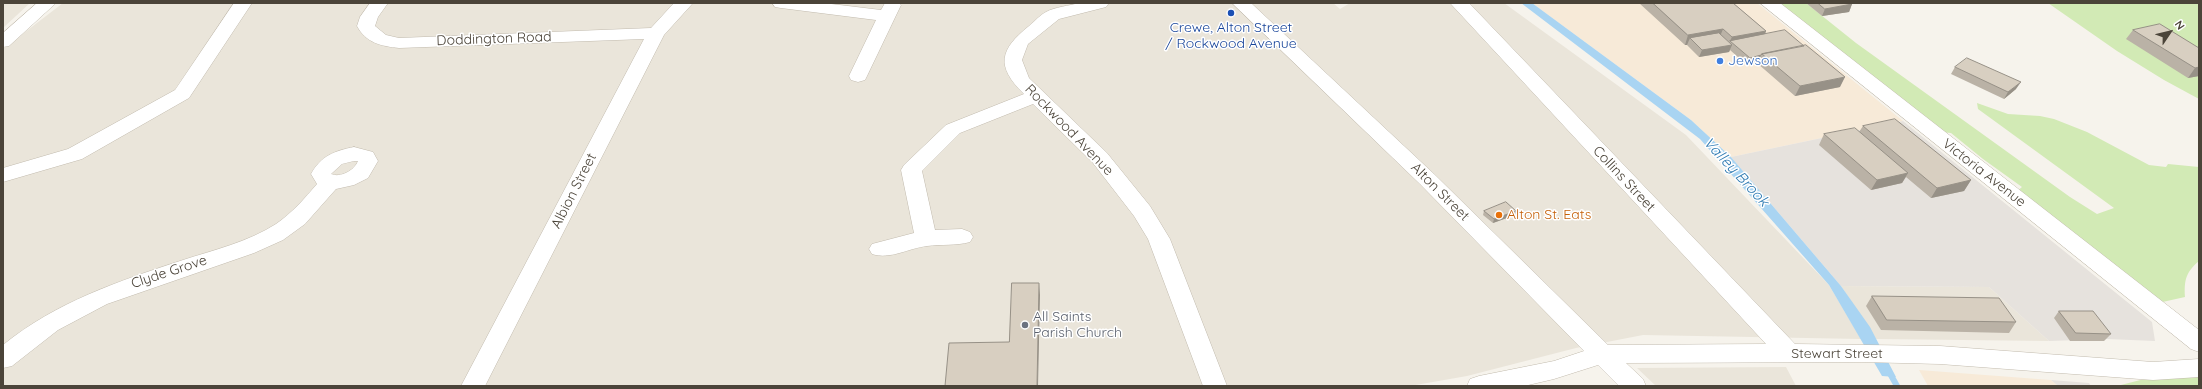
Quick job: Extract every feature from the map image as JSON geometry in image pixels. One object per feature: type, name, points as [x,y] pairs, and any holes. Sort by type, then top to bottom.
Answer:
[{"type":"street","points":[[3,42],[47,3]]},
{"type":"street","points":[[3,175],[75,154],[182,94],[243,3]]},
{"type":"street","name":"Doddington Road","points":[[378,3],[369,17],[366,26],[369,33],[380,40],[399,43],[656,33]]},
{"type":"street","name":"Albion Street","points":[[473,386],[656,33],[684,3]]},
{"type":"street","points":[[781,3],[890,9],[858,76]]},
{"type":"street","name":"Rockwood Avenue","points":[[1100,3],[1054,15],[1020,42],[1015,52],[1014,67],[1021,81],[1100,158],[1142,211],[1159,239],[1215,386]]},
{"type":"street","name":"Alton Street","points":[[1241,3],[1428,179],[1634,386]]},
{"type":"street","name":"Collins Street","points":[[1459,3],[1790,354]]},
{"type":"street","name":"Victoria Avenue","points":[[1769,3],[2199,343]]},
{"type":"street","points":[[926,238],[911,170],[953,129],[1036,96]]},
{"type":"street","name":"Clyde Grove","points":[[3,359],[25,339],[79,306],[119,289],[259,242],[285,228],[331,182]]},
{"type":"street","points":[[880,249],[926,238],[962,237]]},
{"type":"street","name":"Stewart Street","points":[[1479,386],[1554,370],[1602,355],[1688,353],[1863,353],[2001,359],[2153,371],[2199,368]]},
{"type":"shaded area","points":[[3,3],[30,3],[3,28]]},
{"type":"shaded area","points":[[63,3],[1333,3],[1340,9],[1350,3],[1504,3],[1686,135],[1829,285],[1861,339],[1643,335],[1576,348],[1467,376],[1410,386],[3,386],[3,49]]},
{"type":"shaded area","name":"Jewson","points":[[1532,3],[1757,3],[1903,121],[1731,157],[1691,120]]},
{"type":"shaded area","points":[[1903,121],[2152,322],[2155,341],[2107,339],[2049,341],[1989,287],[1841,286],[1731,157]]},
{"type":"shaded area","points":[[1841,286],[1989,287],[2049,341],[1876,339]]},
{"type":"shaded area","points":[[1786,367],[1796,386],[1656,386],[1637,368]]},
{"type":"shaded area","points":[[1919,370],[2051,380],[2058,386],[1928,386]]},
{"type":"shaded area","points":[[2051,380],[2089,383],[2091,386],[2058,386]]},
{"type":"green space","points":[[1779,3],[1806,3],[1856,43],[2070,197],[2097,214],[2114,208],[1978,109],[1977,103],[2008,114],[2040,116],[2054,119],[2087,132],[2149,165],[2166,167],[2168,164],[2199,167],[2199,261],[2191,269],[2187,277],[2185,297],[2158,303],[2016,192],[2022,187],[1983,159],[1951,133],[1940,132]]},
{"type":"green space","points":[[2048,3],[2199,3],[2199,99],[2164,80],[2117,51]]},
{"type":"green space","points":[[2199,365],[2199,386],[2117,386]]},
{"type":"water","points":[[1521,3],[1532,3],[1691,120],[1731,157],[1841,286],[1870,327],[1896,377],[1882,376],[1829,285],[1700,139]]},
{"type":"building","points":[[1653,3],[1733,3],[1766,31],[1732,37],[1723,29],[1688,35]]},
{"type":"building","points":[[1818,3],[1850,3],[1852,4],[1825,9]]},
{"type":"building","points":[[2160,24],[2199,48],[2199,67],[2195,68],[2133,30]]},
{"type":"building","points":[[1785,30],[1804,46],[1762,54],[1750,58],[1730,41]]},
{"type":"building","points":[[1719,33],[1732,45],[1702,50],[1690,38]]},
{"type":"building","points":[[1806,45],[1845,77],[1800,86],[1762,54]]},
{"type":"building","points":[[1967,58],[2021,82],[2008,92],[1955,67]]},
{"type":"building","points":[[1895,119],[1971,180],[1937,188],[1863,126]]},
{"type":"building","points":[[1855,128],[1908,173],[1877,180],[1824,134]]},
{"type":"building","points":[[1506,202],[1516,211],[1494,219],[1484,211]]},
{"type":"building","name":"All Saints Parish Church","points":[[1012,283],[1039,283],[1037,386],[945,386],[949,343],[1009,342]]},
{"type":"building","points":[[1872,296],[1999,298],[2016,322],[1887,320]]},
{"type":"building","points":[[2059,311],[2093,311],[2111,334],[2076,333]]},
{"type":"waterway","name":"Valley Brook","points":[[1888,370],[1897,386]]},
{"type":"place","name":"Crewe, Alton Street / Rockwood Avenue","points":[[1231,13]]},
{"type":"place","name":"Jewson","points":[[1720,61]]},
{"type":"place","name":"Alton St. Eats","points":[[1499,215]]},
{"type":"place","name":"All Saints Parish Church","points":[[1025,325]]}]
